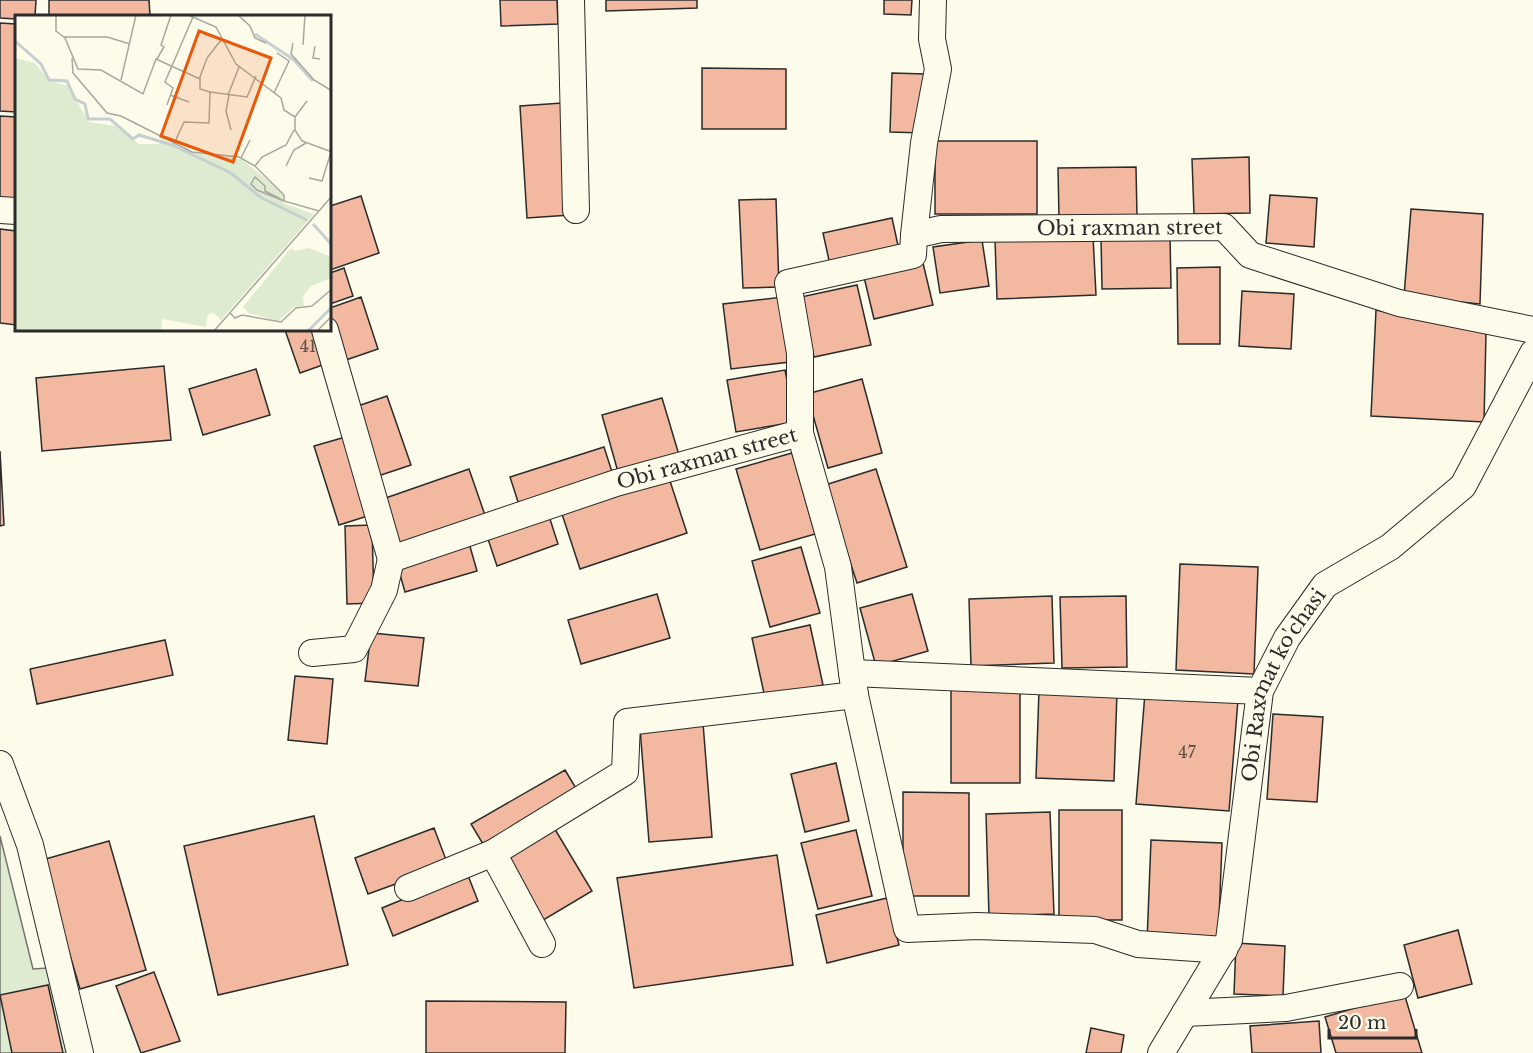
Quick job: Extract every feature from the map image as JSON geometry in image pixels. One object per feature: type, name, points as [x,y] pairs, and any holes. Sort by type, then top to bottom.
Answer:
[{"type":"street","points":[[571,0],[576,210]]},
{"type":"street","points":[[914,235],[924,143],[938,69],[932,39],[933,0]]},
{"type":"street","points":[[0,210],[15,211]]},
{"type":"street","name":"Obi raxman street","points":[[391,560],[616,483],[800,433],[800,353],[788,283],[913,255],[914,235],[941,229],[1224,227],[1250,255],[1399,303],[1533,330]]},
{"type":"street","points":[[312,653],[354,649],[384,590],[391,560],[326,332]]},
{"type":"street","name":"Obi Raxmat ko'chasi","points":[[1161,1053],[1230,940],[1260,690],[1287,638],[1325,585],[1390,547],[1463,486],[1533,353]]},
{"type":"street","points":[[800,433],[838,567],[853,684],[907,929],[977,926],[1095,930],[1138,944],[1224,950]]},
{"type":"street","points":[[408,888],[493,853],[625,772],[627,722],[853,684],[1260,690]]},
{"type":"street","points":[[0,764],[30,845],[80,1053]]},
{"type":"street","points":[[493,853],[542,944]]},
{"type":"street","points":[[1185,1012],[1286,1008],[1400,986]]},
{"type":"green space","points":[[0,836],[33,969],[48,968],[67,1053],[0,1053]]},
{"type":"building","points":[[0,0],[36,0],[35,15],[15,15],[15,19],[0,18]]},
{"type":"building","points":[[49,0],[149,0],[150,15],[49,15]]},
{"type":"building","points":[[500,0],[557,0],[558,24],[501,26]]},
{"type":"building","points":[[606,0],[697,0],[697,8],[606,11]]},
{"type":"building","points":[[884,0],[912,0],[911,15],[884,14]]},
{"type":"building","points":[[0,23],[15,24],[15,112],[0,111]]},
{"type":"building","points":[[702,68],[786,69],[786,129],[702,129]]},
{"type":"building","points":[[892,73],[925,74],[923,133],[890,132]]},
{"type":"building","points":[[562,103],[570,215],[527,218],[520,106]]},
{"type":"building","points":[[0,116],[15,117],[15,203],[0,202]]},
{"type":"building","points":[[935,141],[1037,141],[1037,214],[935,214]]},
{"type":"building","points":[[1249,157],[1250,213],[1194,214],[1192,159]]},
{"type":"building","points":[[1136,167],[1137,217],[1059,218],[1058,168]]},
{"type":"building","points":[[1270,195],[1317,198],[1314,247],[1266,243]]},
{"type":"building","points":[[361,196],[379,253],[332,269],[332,205]]},
{"type":"building","points":[[776,199],[779,287],[743,288],[739,200]]},
{"type":"building","points":[[1411,209],[1483,214],[1480,304],[1404,296]]},
{"type":"building","points":[[892,218],[899,250],[830,265],[823,233]]},
{"type":"building","points":[[0,229],[15,231],[15,325],[0,323]]},
{"type":"building","points":[[1170,235],[1171,288],[1102,289],[1101,236]]},
{"type":"building","points":[[1093,236],[1096,295],[997,299],[995,240]]},
{"type":"building","points":[[982,240],[989,286],[940,293],[933,247]]},
{"type":"building","points":[[923,263],[933,305],[874,319],[864,277]]},
{"type":"building","points":[[1220,267],[1220,344],[1178,344],[1177,268]]},
{"type":"building","points":[[344,268],[353,296],[332,303],[332,272]]},
{"type":"building","points":[[857,285],[871,345],[814,357],[801,297]]},
{"type":"building","points":[[1242,291],[1294,294],[1291,349],[1239,346]]},
{"type":"building","points":[[361,297],[378,349],[340,362],[331,332],[332,307]]},
{"type":"building","points":[[783,297],[790,362],[731,369],[723,304]]},
{"type":"building","points":[[1376,310],[1486,333],[1484,422],[1371,416]]},
{"type":"building","points":[[286,332],[321,332],[331,362],[300,373]]},
{"type":"building","points":[[164,366],[171,440],[42,451],[36,378]]},
{"type":"building","points":[[256,369],[270,415],[203,435],[189,389]]},
{"type":"building","points":[[785,370],[795,422],[736,432],[727,380]]},
{"type":"building","points":[[862,379],[882,453],[828,468],[807,394]]},
{"type":"building","points":[[387,396],[411,465],[372,478],[349,409]]},
{"type":"building","points":[[662,398],[679,455],[618,472],[602,415]]},
{"type":"building","points":[[349,436],[374,514],[339,525],[314,446]]},
{"type":"building","points":[[604,447],[614,478],[520,508],[510,477]]},
{"type":"building","points":[[0,451],[4,525],[0,526]]},
{"type":"building","points":[[792,453],[815,534],[760,550],[736,469]]},
{"type":"building","points":[[469,469],[487,521],[395,553],[377,501]]},
{"type":"building","points":[[876,469],[907,567],[857,583],[825,485]]},
{"type":"building","points":[[669,478],[687,533],[580,569],[562,514]]},
{"type":"building","points":[[549,516],[558,544],[497,566],[487,536]]},
{"type":"building","points":[[372,525],[374,603],[347,604],[345,526]]},
{"type":"building","points":[[469,543],[477,571],[405,592],[397,564]]},
{"type":"building","points":[[801,547],[820,613],[770,627],[752,561]]},
{"type":"building","points":[[1180,564],[1258,567],[1254,674],[1176,670]]},
{"type":"building","points":[[657,594],[670,638],[581,664],[568,620]]},
{"type":"building","points":[[912,594],[928,651],[876,666],[860,608]]},
{"type":"building","points":[[1052,596],[1054,663],[971,666],[969,599]]},
{"type":"building","points":[[1126,596],[1127,667],[1062,668],[1060,597]]},
{"type":"building","points":[[810,625],[823,685],[765,698],[752,638]]},
{"type":"building","points":[[371,633],[424,638],[418,686],[365,681]]},
{"type":"building","points":[[165,640],[173,675],[37,704],[30,669]]},
{"type":"building","points":[[295,676],[333,679],[327,744],[288,740]]},
{"type":"building","points":[[951,690],[1020,690],[1020,783],[951,783]]},
{"type":"building","points":[[1039,690],[1117,692],[1114,781],[1036,778]]},
{"type":"building","points":[[1145,693],[1238,700],[1229,811],[1136,804]]},
{"type":"building","points":[[1273,714],[1323,717],[1317,802],[1267,799]]},
{"type":"building","points":[[703,723],[712,837],[649,842],[640,728]]},
{"type":"building","points":[[836,763],[849,821],[805,832],[791,774]]},
{"type":"building","points":[[565,770],[580,795],[486,849],[471,824]]},
{"type":"building","points":[[903,792],[969,793],[969,896],[903,896]]},
{"type":"building","points":[[1059,810],[1122,810],[1122,920],[1059,920]]},
{"type":"building","points":[[1050,812],[1054,914],[989,916],[986,814]]},
{"type":"building","points":[[314,816],[348,965],[218,995],[184,846]]},
{"type":"building","points":[[553,826],[592,891],[540,922],[501,858]]},
{"type":"building","points":[[434,828],[448,865],[368,894],[355,858]]},
{"type":"building","points":[[856,830],[872,896],[818,909],[801,843]]},
{"type":"building","points":[[1151,840],[1222,843],[1218,945],[1147,942]]},
{"type":"building","points":[[109,841],[146,970],[80,989],[42,860]]},
{"type":"building","points":[[777,855],[793,965],[634,988],[617,878]]},
{"type":"building","points":[[467,873],[478,901],[393,936],[382,908]]},
{"type":"building","points":[[887,898],[899,945],[827,963],[816,915]]},
{"type":"building","points":[[1458,930],[1472,984],[1418,998],[1404,945]]},
{"type":"building","points":[[1236,943],[1285,946],[1283,996],[1234,994]]},
{"type":"building","points":[[154,972],[180,1041],[141,1053],[116,986]]},
{"type":"building","points":[[48,985],[63,1053],[12,1053],[0,995]]},
{"type":"building","points":[[1404,993],[1422,1053],[1336,1053],[1325,1017]]},
{"type":"building","points":[[426,1001],[566,1002],[565,1053],[426,1053]]},
{"type":"building","points":[[1319,1021],[1321,1053],[1252,1053],[1250,1026]]},
{"type":"building","points":[[1091,1028],[1124,1035],[1121,1053],[1086,1053]]}]
